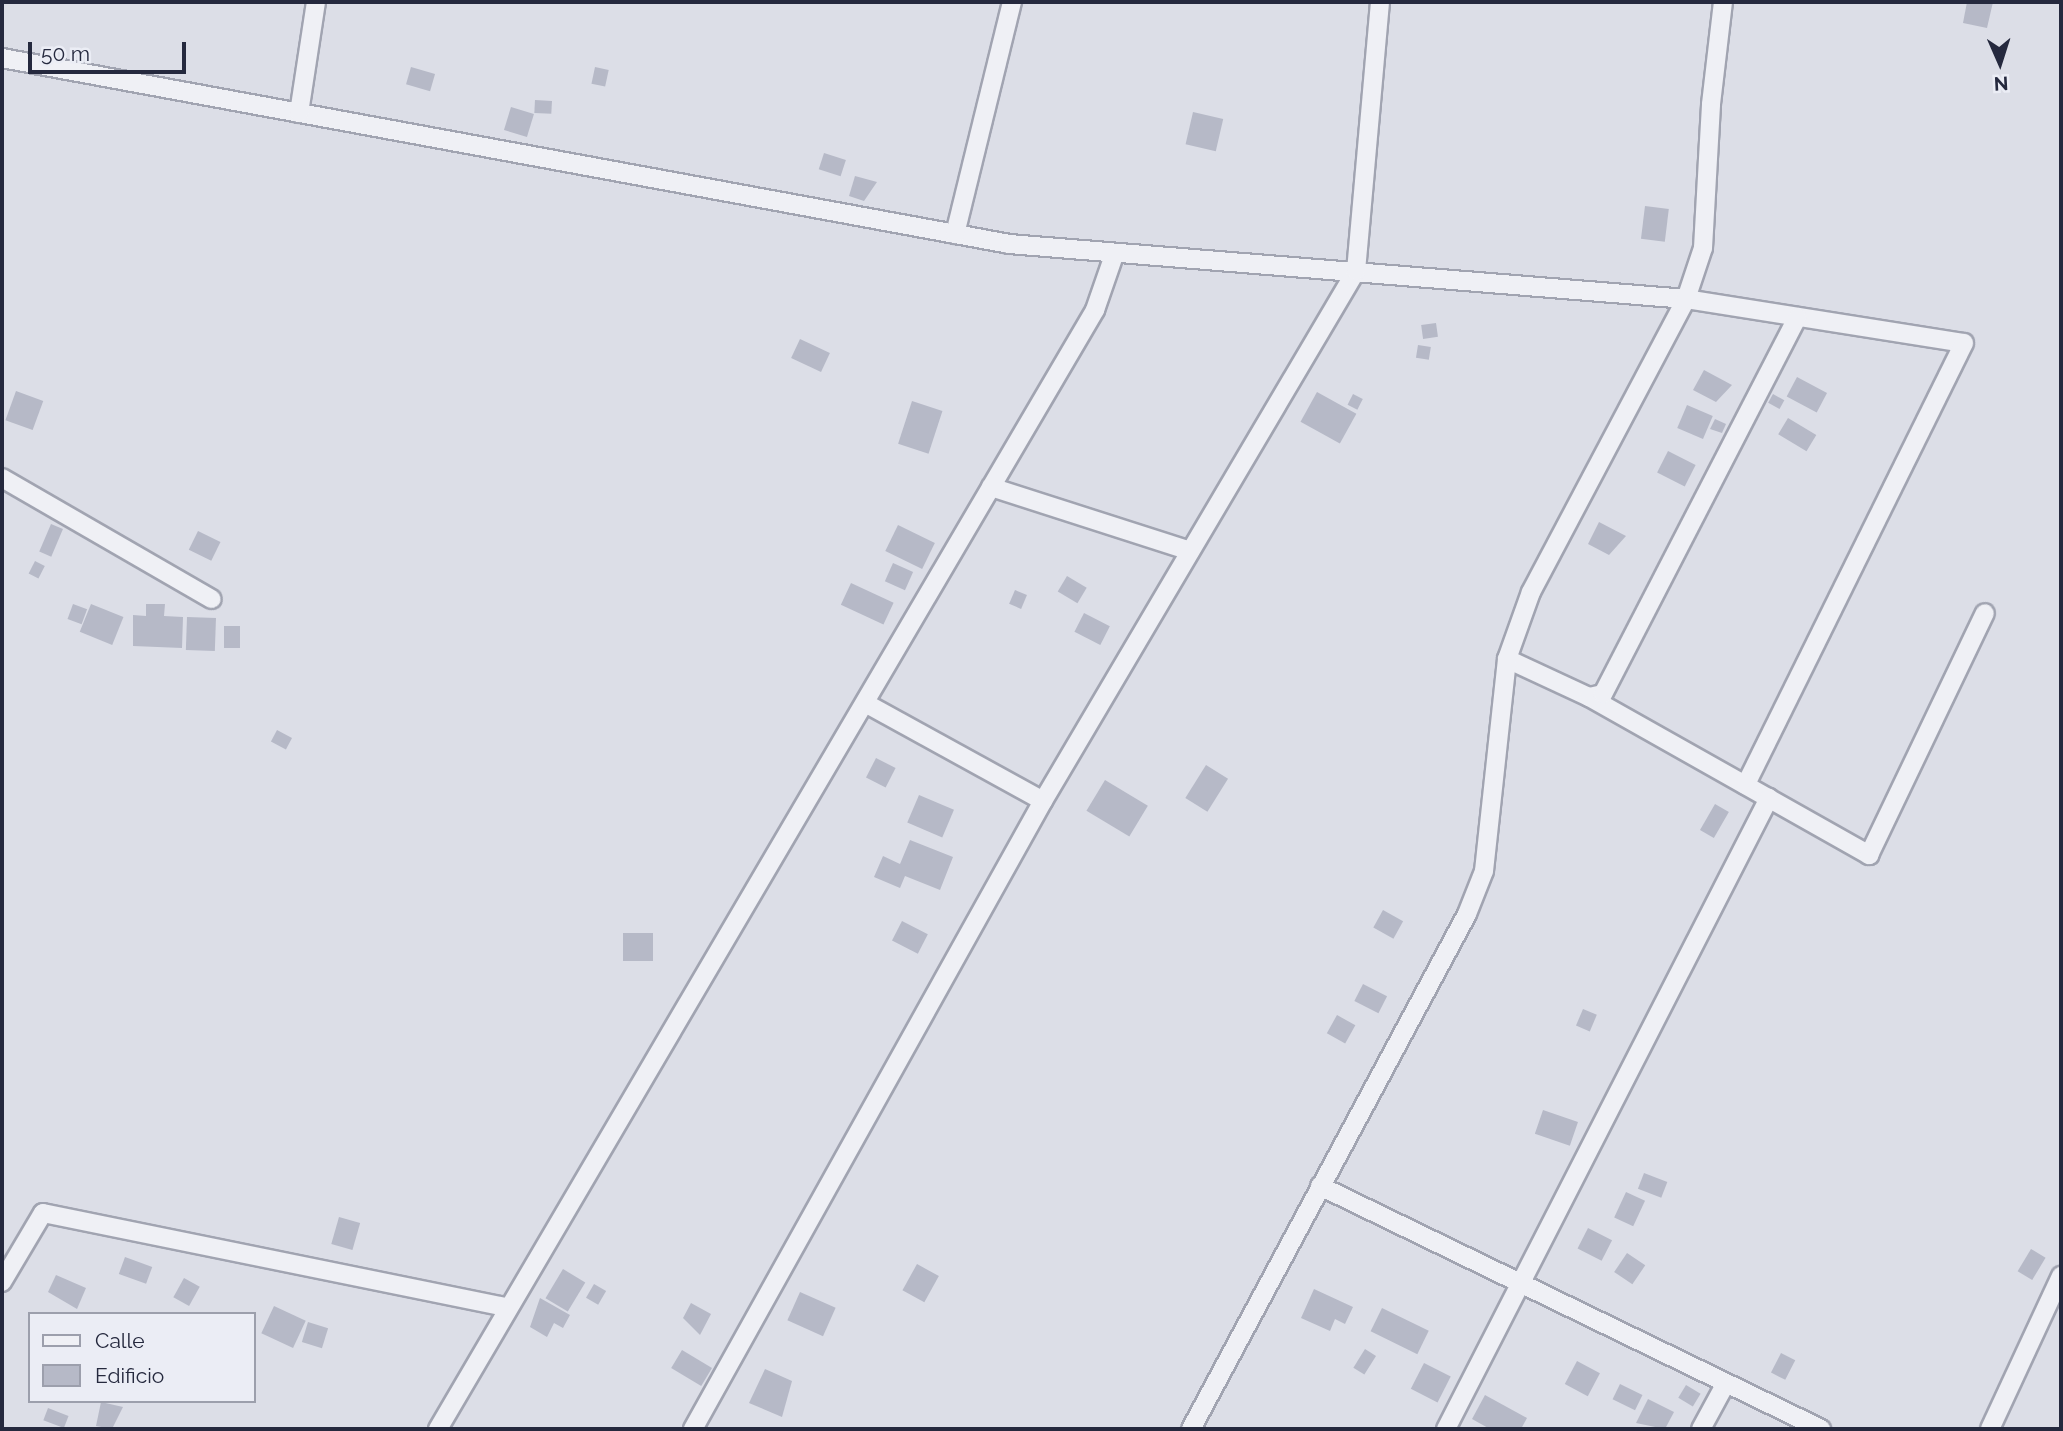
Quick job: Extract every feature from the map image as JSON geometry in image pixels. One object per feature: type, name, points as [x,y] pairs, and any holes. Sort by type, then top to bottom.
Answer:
[{"type":"street","points":[[299,113],[316,2]]},
{"type":"street","points":[[955,234],[1012,2]]},
{"type":"street","points":[[693,1429],[1043,801],[1356,271],[1380,2]]},
{"type":"street","points":[[1191,1429],[1467,914],[1483,871],[1507,659],[1531,592],[1686,299],[1703,248],[1711,104],[1723,2]]},
{"type":"street","points":[[2,58],[955,234],[1114,255],[1356,271],[1686,299],[1965,343],[1746,785]]},
{"type":"street","points":[[438,1429],[506,1307],[1095,310],[1114,255]]},
{"type":"street","points":[[1590,698],[1603,694],[1798,317]]},
{"type":"street","points":[[2,478],[212,599]]},
{"type":"street","points":[[991,487],[1190,551]]},
{"type":"street","points":[[1507,659],[1590,698],[1869,855],[1985,613]]},
{"type":"street","points":[[864,703],[1043,801]]},
{"type":"street","points":[[1446,1429],[1769,799]]},
{"type":"street","points":[[1320,1186],[1521,1280],[1821,1429]]},
{"type":"street","points":[[2,1282],[43,1213],[506,1307]]},
{"type":"street","points":[[1990,1429],[2061,1276]]},
{"type":"street","points":[[1701,1429],[1726,1383]]},
{"type":"building","points":[[1967,2],[1993,2],[1987,28],[1963,23]]},
{"type":"building","points":[[411,67],[435,74],[430,91],[406,84]]},
{"type":"building","points":[[595,67],[609,70],[605,87],[591,84]]},
{"type":"building","points":[[535,100],[552,101],[551,114],[534,113]]},
{"type":"building","points":[[511,107],[534,114],[527,137],[504,130]]},
{"type":"building","points":[[1193,112],[1223,119],[1216,151],[1186,144]]},
{"type":"building","points":[[824,153],[846,160],[841,176],[819,169]]},
{"type":"building","points":[[855,176],[877,182],[864,201],[849,196]]},
{"type":"building","points":[[1645,206],[1669,209],[1665,242],[1641,239]]},
{"type":"building","points":[[1436,323],[1438,337],[1423,339],[1421,325]]},
{"type":"building","points":[[800,339],[830,353],[821,372],[791,358]]},
{"type":"building","points":[[1418,345],[1431,347],[1429,360],[1416,358]]},
{"type":"building","points":[[1704,370],[1732,385],[1716,402],[1693,390]]},
{"type":"building","points":[[1797,377],[1827,393],[1817,412],[1787,396]]},
{"type":"building","points":[[16,391],[43,401],[33,430],[5,420]]},
{"type":"building","points":[[1317,392],[1356,414],[1340,444],[1301,422]]},
{"type":"building","points":[[1353,394],[1363,399],[1357,410],[1348,405]]},
{"type":"building","points":[[1773,394],[1784,400],[1780,409],[1768,403]]},
{"type":"building","points":[[912,401],[942,411],[929,454],[898,444]]},
{"type":"building","points":[[1687,405],[1713,416],[1703,439],[1677,428]]},
{"type":"building","points":[[1788,418],[1816,435],[1807,451],[1778,434]]},
{"type":"building","points":[[1715,419],[1726,424],[1722,433],[1710,429]]},
{"type":"building","points":[[1668,451],[1696,465],[1685,486],[1657,472]]},
{"type":"building","points":[[1599,522],[1626,536],[1609,555],[1588,544]]},
{"type":"building","points":[[51,524],[63,529],[51,557],[39,552]]},
{"type":"building","points":[[898,525],[935,543],[922,569],[885,551]]},
{"type":"building","points":[[198,531],[220,542],[211,561],[189,550]]},
{"type":"building","points":[[35,561],[45,566],[38,578],[29,573]]},
{"type":"building","points":[[893,563],[913,572],[905,590],[885,581]]},
{"type":"building","points":[[1067,576],[1087,588],[1077,603],[1058,591]]},
{"type":"building","points":[[851,583],[894,603],[883,625],[841,605]]},
{"type":"building","points":[[1015,590],[1027,595],[1021,609],[1009,604]]},
{"type":"building","points":[[73,604],[87,609],[82,624],[68,619]]},
{"type":"building","points":[[91,604],[123,617],[112,645],[80,632]]},
{"type":"building","points":[[146,604],[165,604],[164,616],[183,617],[182,648],[133,646],[133,615],[146,616]]},
{"type":"building","points":[[1084,613],[1110,626],[1100,645],[1074,632]]},
{"type":"building","points":[[187,617],[216,618],[215,651],[186,650]]},
{"type":"building","points":[[224,626],[240,626],[240,648],[224,648]]},
{"type":"building","points":[[277,730],[292,738],[286,749],[271,741]]},
{"type":"building","points":[[876,758],[896,768],[886,788],[866,778]]},
{"type":"building","points":[[1206,765],[1228,779],[1207,812],[1185,798]]},
{"type":"building","points":[[1105,780],[1148,806],[1129,837],[1086,811]]},
{"type":"building","points":[[919,795],[954,810],[942,837],[907,823]]},
{"type":"building","points":[[1715,804],[1729,812],[1714,838],[1700,830]]},
{"type":"building","points":[[910,840],[953,857],[940,890],[905,876],[900,888],[874,877],[883,856],[900,864]]},
{"type":"building","points":[[1383,910],[1403,921],[1393,939],[1373,927]]},
{"type":"building","points":[[902,921],[928,934],[918,954],[892,941]]},
{"type":"building","points":[[623,933],[653,933],[653,961],[623,961]]},
{"type":"building","points":[[1363,984],[1387,996],[1378,1013],[1354,1001]]},
{"type":"building","points":[[1583,1009],[1597,1015],[1590,1031],[1576,1026]]},
{"type":"building","points":[[1337,1015],[1355,1025],[1345,1044],[1327,1033]]},
{"type":"building","points":[[1543,1110],[1578,1122],[1570,1146],[1535,1134]]},
{"type":"building","points":[[1644,1173],[1667,1182],[1661,1198],[1638,1189]]},
{"type":"building","points":[[1626,1192],[1645,1201],[1633,1226],[1614,1217]]},
{"type":"building","points":[[339,1217],[360,1223],[352,1250],[331,1244]]},
{"type":"building","points":[[1588,1228],[1612,1240],[1602,1261],[1578,1248]]},
{"type":"building","points":[[2031,1249],[2046,1258],[2032,1280],[2018,1271]]},
{"type":"building","points":[[1627,1253],[1645,1265],[1632,1284],[1614,1272]]},
{"type":"building","points":[[125,1257],[152,1267],[146,1284],[119,1274]]},
{"type":"building","points":[[917,1264],[939,1276],[924,1302],[902,1290]]},
{"type":"building","points":[[563,1269],[585,1282],[568,1312],[545,1298]]},
{"type":"building","points":[[56,1275],[86,1288],[77,1309],[48,1292]]},
{"type":"building","points":[[184,1278],[200,1287],[189,1306],[173,1297]]},
{"type":"building","points":[[594,1284],[606,1291],[598,1305],[586,1298]]},
{"type":"building","points":[[1314,1289],[1353,1307],[1345,1324],[1335,1319],[1330,1331],[1301,1318]]},
{"type":"building","points":[[800,1292],[836,1308],[823,1336],[787,1320]]},
{"type":"building","points":[[540,1298],[570,1315],[563,1328],[554,1323],[547,1337],[530,1327]]},
{"type":"building","points":[[691,1303],[711,1314],[700,1335],[683,1318]]},
{"type":"building","points":[[274,1306],[306,1321],[293,1348],[261,1333]]},
{"type":"building","points":[[1382,1308],[1429,1331],[1417,1354],[1371,1331]]},
{"type":"building","points":[[308,1322],[328,1328],[322,1348],[302,1342]]},
{"type":"building","points":[[1365,1349],[1376,1356],[1364,1375],[1353,1368]]},
{"type":"building","points":[[682,1350],[712,1368],[701,1386],[671,1368]]},
{"type":"building","points":[[1781,1353],[1795,1360],[1785,1380],[1771,1373]]},
{"type":"building","points":[[1577,1361],[1600,1373],[1588,1396],[1565,1384]]},
{"type":"building","points":[[1424,1363],[1451,1377],[1438,1402],[1411,1389]]},
{"type":"building","points":[[765,1369],[792,1381],[782,1417],[749,1403]]},
{"type":"building","points":[[1620,1384],[1642,1395],[1635,1410],[1613,1399]]},
{"type":"building","points":[[1686,1385],[1701,1394],[1693,1407],[1678,1398]]},
{"type":"building","points":[[1485,1395],[1527,1418],[1521,1429],[1490,1429],[1472,1419]]},
{"type":"building","points":[[1648,1399],[1674,1412],[1665,1429],[1636,1423]]},
{"type":"building","points":[[101,1403],[123,1407],[112,1429],[96,1426]]},
{"type":"building","points":[[48,1408],[69,1416],[64,1428],[43,1420]]}]
